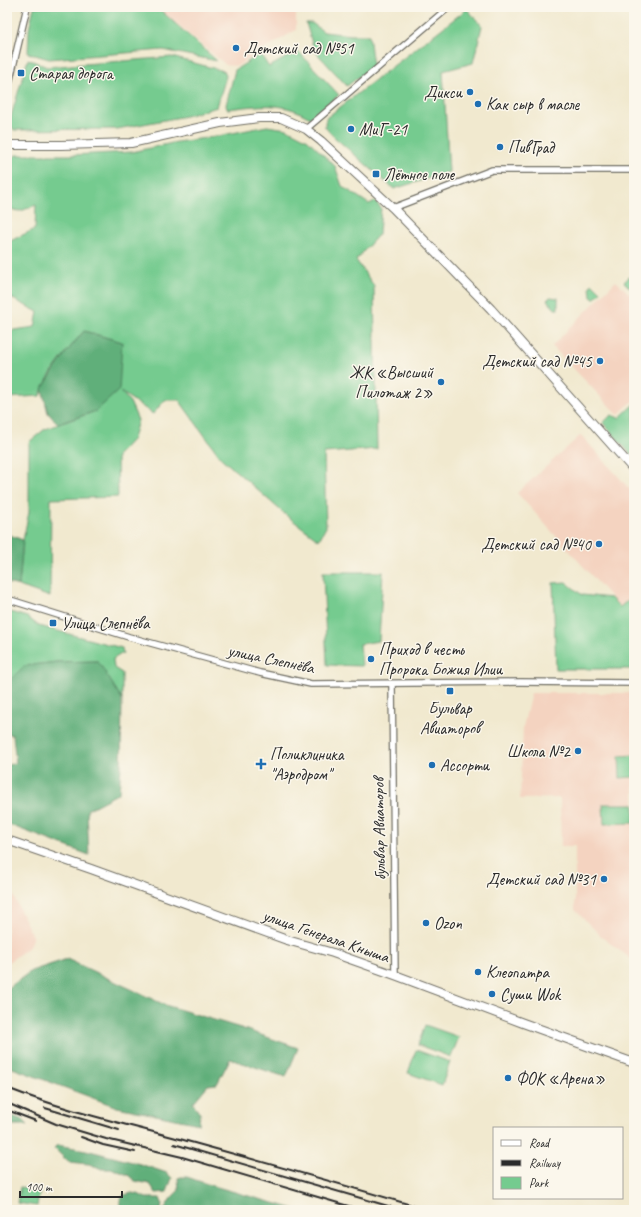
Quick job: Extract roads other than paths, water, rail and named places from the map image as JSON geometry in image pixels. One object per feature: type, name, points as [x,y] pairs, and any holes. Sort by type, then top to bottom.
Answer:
[{"type":"street","points":[[7,92],[27,7]]},
{"type":"street","points":[[306,129],[449,7]]},
{"type":"street","points":[[7,145],[131,143],[220,123],[259,118],[281,118],[306,129],[393,208],[482,300],[634,470]]},
{"type":"street","points":[[393,208],[492,170],[634,170]]},
{"type":"street","name":"улица Слепнёва","points":[[7,599],[129,637],[283,679],[310,684],[520,682],[634,683]]},
{"type":"street","name":"бульвар Авиаторов","points":[[392,684],[395,975]]},
{"type":"street","name":"улица Генерала Кныша","points":[[7,840],[287,940],[333,953],[395,975],[634,1063]]},
{"type":"railway","points":[[7,1088],[51,1104],[338,1183],[428,1210]]},
{"type":"railway","points":[[7,1103],[56,1124],[106,1139],[182,1157],[362,1210]]},
{"type":"railway","points":[[45,1108],[119,1130]]},
{"type":"railway","points":[[7,1110],[36,1121]]},
{"type":"railway","points":[[81,1137],[103,1145],[135,1152]]},
{"type":"railway","points":[[174,1144],[402,1210]]},
{"type":"place","name":"Детский сад №51","points":[[236,48]]},
{"type":"place","name":"Старая дорога","points":[[21,73]]},
{"type":"place","name":"Дикси","points":[[470,92]]},
{"type":"place","name":"Как сыр в масле","points":[[478,104]]},
{"type":"place","name":"МиГ-21","points":[[351,129]]},
{"type":"place","name":"ПивГрад","points":[[500,147]]},
{"type":"place","name":"Лётное поле","points":[[376,174]]},
{"type":"place","name":"Детский сад №45","points":[[600,361]]},
{"type":"place","name":"ЖК «Высший Пилотаж 2»","points":[[441,382]]},
{"type":"place","name":"Детский сад №40","points":[[599,544]]},
{"type":"place","name":"Улица Слепнёва","points":[[53,623]]},
{"type":"place","name":"Приход в честь Пророка Божия Илии","points":[[371,659]]},
{"type":"place","name":"Бульвар Авиаторов","points":[[450,691]]},
{"type":"place","name":"Школа №2","points":[[578,751]]},
{"type":"place","name":"Поликлиника \"Аэродром\"","points":[[261,764]]},
{"type":"place","name":"Ассорти","points":[[432,765]]},
{"type":"place","name":"Детский сад №31","points":[[604,879]]},
{"type":"place","name":"Ozon","points":[[426,923]]},
{"type":"place","name":"Клеопатра","points":[[478,972]]},
{"type":"place","name":"Суши Wok","points":[[492,994]]},
{"type":"place","name":"ФОК «Арена»","points":[[508,1078]]}]
